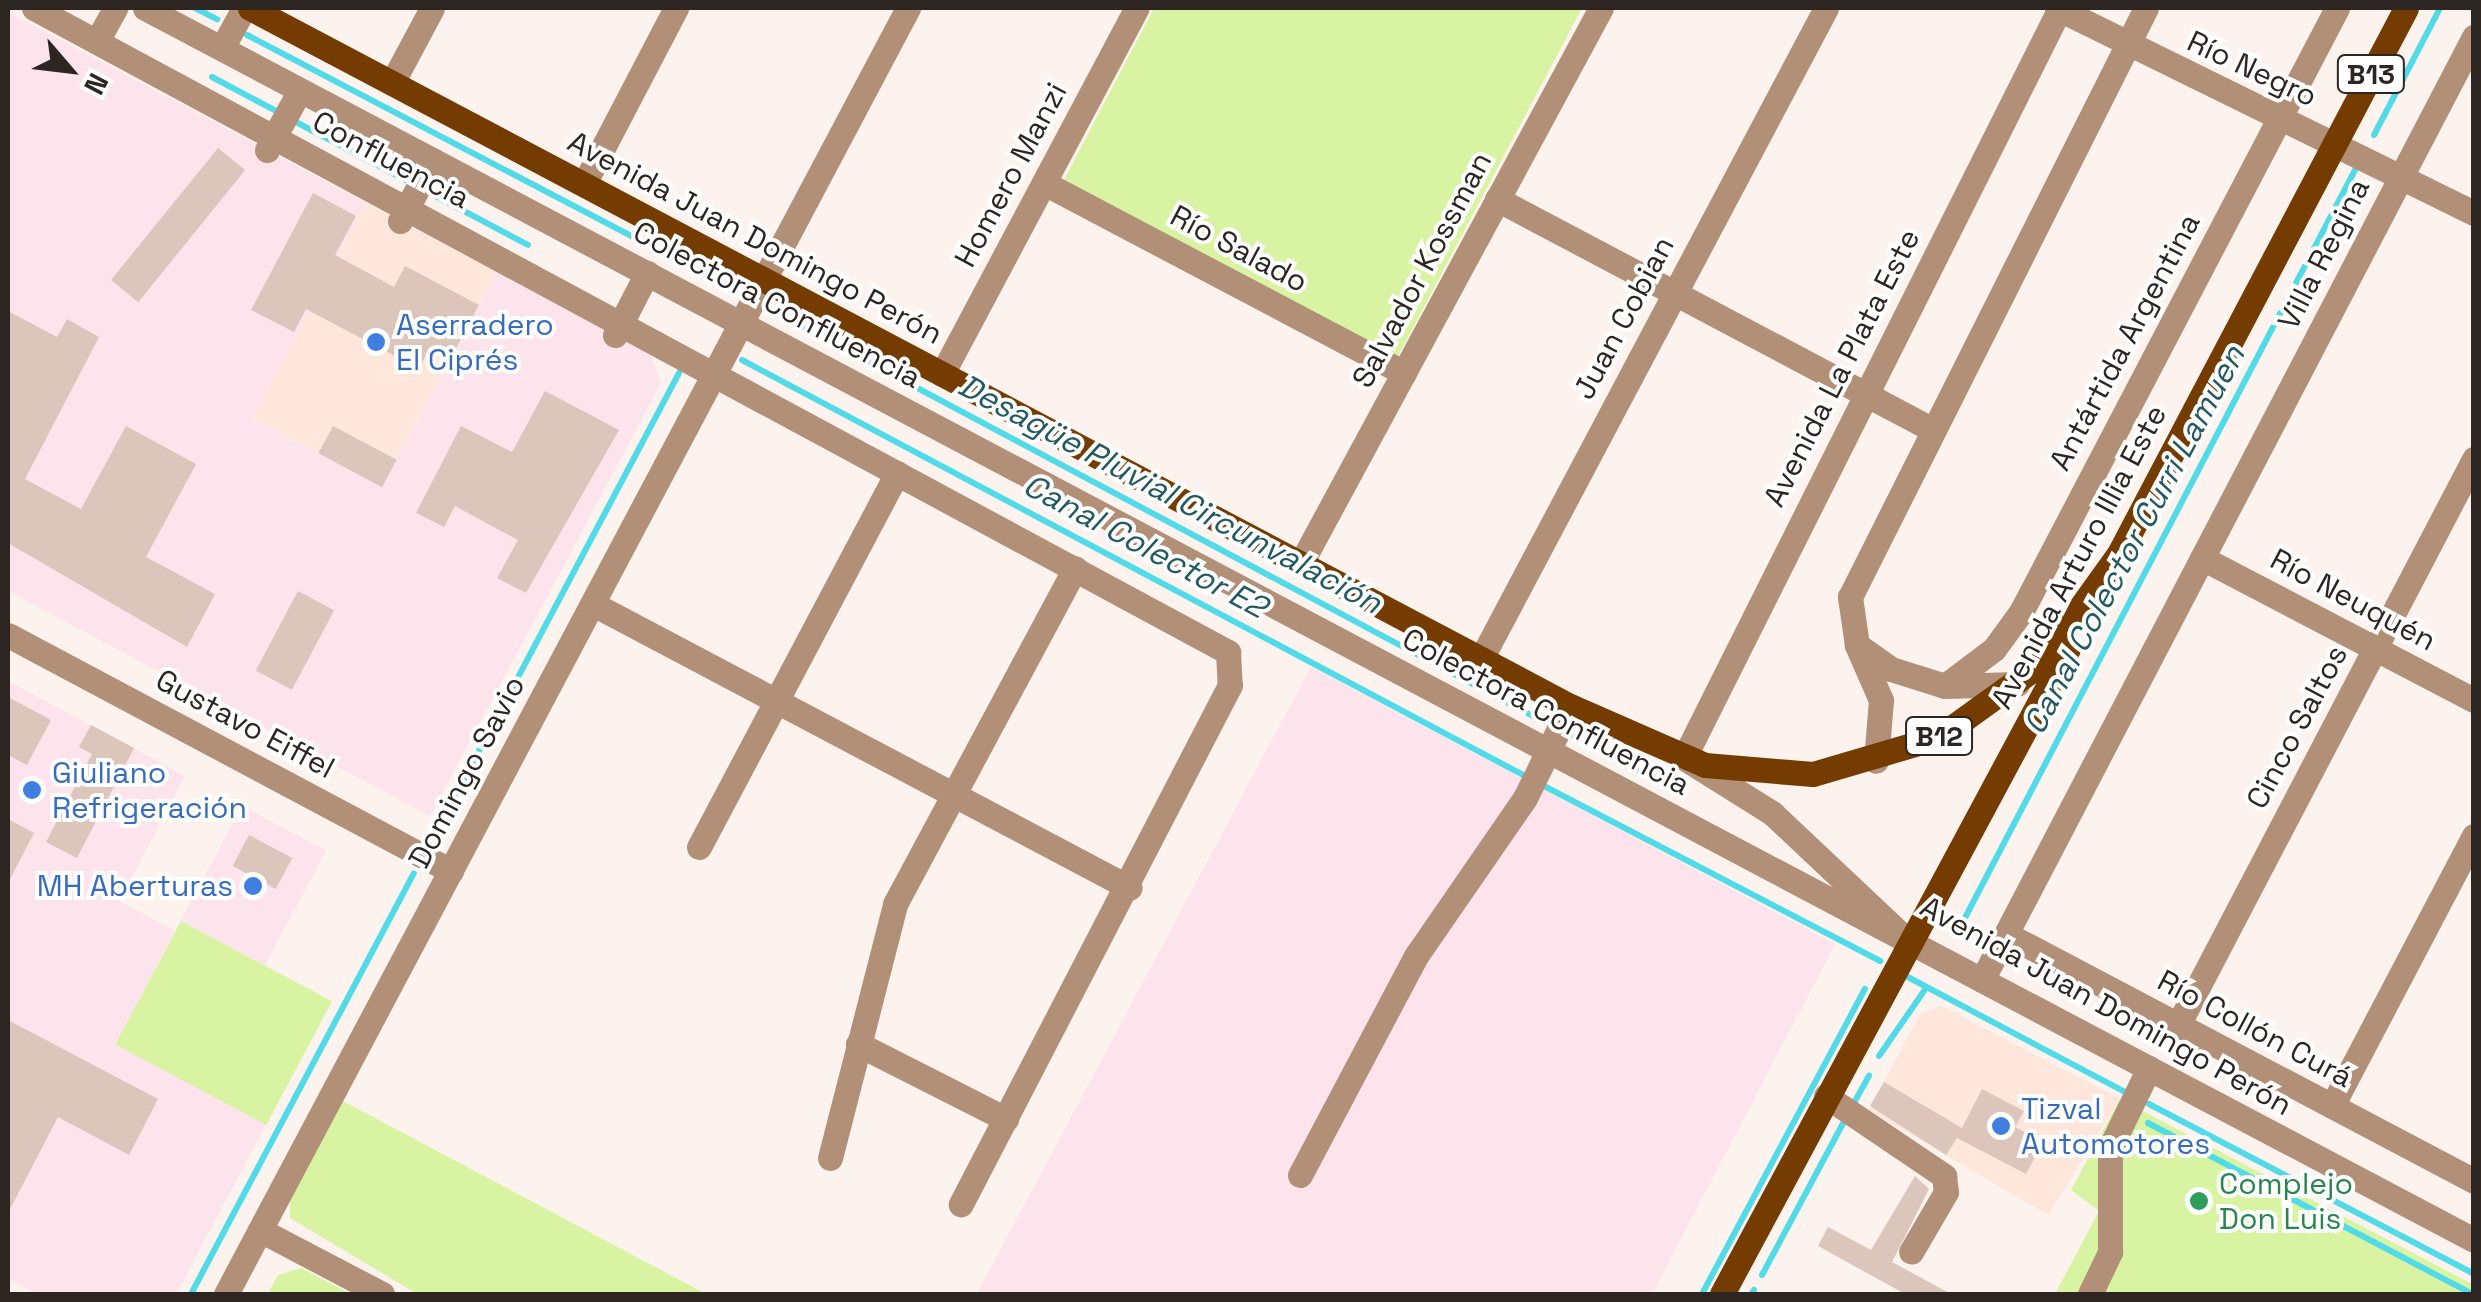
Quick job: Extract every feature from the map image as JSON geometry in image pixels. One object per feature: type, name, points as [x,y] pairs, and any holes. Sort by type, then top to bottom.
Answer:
[{"type":"main road","name":"Avenida Juan Domingo Perón","points":[[247,8],[1570,706],[1684,758]]},
{"type":"main road","name":"Avenida Arturo Illia Este","points":[[1722,1294],[2406,8]]},
{"type":"main road","name":"B12","points":[[1684,758],[1781,774],[1876,761],[1966,722],[2017,684],[2068,632],[2120,552]]},
{"type":"street","name":"Confluencia","points":[[34,8],[97,41],[135,70],[168,88],[619,328],[718,370],[897,473],[1223,648],[1234,664],[1130,888]]},
{"type":"street","points":[[97,41],[115,8]]},
{"type":"street","name":"Colectora Confluencia","points":[[145,8],[1908,941]]},
{"type":"street","points":[[222,48],[247,8]]},
{"type":"street","points":[[392,83],[432,8]]},
{"type":"street","points":[[584,184],[676,8]]},
{"type":"street","name":"Domingo Savio","points":[[226,1294],[908,8]]},
{"type":"street","name":"Homero Manzi","points":[[942,374],[1136,8]]},
{"type":"street","name":"Salvador Kossman","points":[[1301,564],[1600,8]]},
{"type":"street","name":"Juan Cobian","points":[[1481,659],[1826,8]]},
{"type":"street","name":"Río Negro","points":[[2059,8],[2276,123],[2336,141],[2474,213]]},
{"type":"street","name":"Avenida La Plata Este","points":[[1684,758],[2059,8]]},
{"type":"street","points":[[1876,761],[1881,700],[1857,645],[1849,615],[1856,580],[2146,8]]},
{"type":"street","name":"Antártida Argentina","points":[[1945,686],[1994,649],[2021,612],[2337,8]]},
{"type":"street","name":"Villa Regina","points":[[1982,980],[2474,37]]},
{"type":"street","points":[[271,143],[300,90]]},
{"type":"street","points":[[404,214],[432,160]]},
{"type":"street","name":"Río Salado","points":[[1044,183],[1404,373]]},
{"type":"street","points":[[1497,199],[1933,430]]},
{"type":"street","points":[[619,328],[647,274]]},
{"type":"street","name":"Cinco Saltos","points":[[2178,1025],[2474,459]]},
{"type":"street","points":[[699,847],[897,473]]},
{"type":"street","name":"Río Neuquén","points":[[2202,558],[2474,700]]},
{"type":"street","points":[[830,1158],[891,915],[1076,568]]},
{"type":"street","points":[[593,604],[1130,888],[960,1204]]},
{"type":"street","name":"Gustavo Eiffel","points":[[8,635],[452,871]]},
{"type":"street","points":[[1857,645],[1891,669],[1945,686],[2017,684]]},
{"type":"street","points":[[1300,1175],[1416,956],[1548,750],[1570,706]]},
{"type":"street","name":"Avenida Juan Domingo Perón","points":[[1684,758],[1772,813],[1908,941],[2474,1240]]},
{"type":"street","points":[[2332,1106],[2474,836]]},
{"type":"street","name":"Río Collón Curá","points":[[2006,934],[2474,1181]]},
{"type":"street","points":[[858,1044],[1006,1119]]},
{"type":"street","points":[[2090,1294],[2110,1252],[2110,1148],[2149,1068]]},
{"type":"street","points":[[1826,1096],[1944,1176],[1946,1192],[1912,1252]]},
{"type":"street","points":[[260,1230],[382,1294]]},
{"type":"shaded area","points":[[8,12],[366,203],[253,419],[382,487],[496,272],[650,354],[661,383],[430,816],[8,591]]},
{"type":"shaded area","name":"Aserradero El Ciprés","points":[[366,203],[496,272],[382,487],[252,418]]},
{"type":"shaded area","points":[[1311,667],[1835,944],[1652,1294],[977,1294]]},
{"type":"shaded area","points":[[8,681],[185,776],[119,901],[175,931],[116,1044],[266,1124],[176,1294],[38,1294],[8,1279]]},
{"type":"shaded area","name":"MH Aberturas","points":[[242,806],[326,851],[265,965],[181,921]]},
{"type":"shaded area","name":"Tizval Automotores","points":[[1942,1006],[2120,1099],[2048,1215],[1869,1110],[1921,1013]]},
{"type":"green space","points":[[1154,8],[1582,8],[1397,358],[1063,182]]},
{"type":"green space","points":[[181,921],[332,1001],[266,1125],[115,1045]]},
{"type":"green space","name":"Complejo Don Luis","points":[[2120,1099],[2474,1285],[2473,1294],[2055,1294],[2099,1211],[2071,1190]]},
{"type":"green space","points":[[341,1100],[706,1294],[417,1294],[290,1218],[290,1197]]},
{"type":"green space","points":[[301,1268],[351,1294],[268,1294],[278,1275]]},
{"type":"building","points":[[218,148],[245,170],[138,302],[111,280]]},
{"type":"building","points":[[313,193],[356,216],[335,255],[394,287],[405,266],[479,305],[451,358],[430,347],[419,369],[306,309],[294,332],[251,310]]},
{"type":"building","points":[[8,311],[57,337],[67,319],[99,337],[25,479],[81,509],[126,426],[196,464],[146,557],[215,594],[187,647],[8,543]]},
{"type":"building","points":[[545,391],[619,430],[526,593],[497,578],[518,540],[455,506],[444,527],[416,513],[461,426],[512,452]]},
{"type":"building","points":[[333,426],[397,460],[382,487],[318,453]]},
{"type":"building","points":[[298,591],[334,610],[292,690],[256,670]]},
{"type":"building","points":[[8,697],[51,720],[27,765],[8,755]]},
{"type":"building","points":[[91,725],[134,748],[77,858],[46,842],[92,754],[79,747]]},
{"type":"building","points":[[8,819],[34,833],[8,883]]},
{"type":"building","points":[[249,835],[292,858],[276,889],[233,866]]},
{"type":"building","points":[[8,1020],[158,1099],[129,1155],[58,1117],[8,1213]]},
{"type":"building","points":[[1884,1082],[1962,1128],[1982,1089],[2024,1111],[2015,1127],[2043,1142],[2026,1174],[1957,1138],[1946,1155],[1870,1106]]},
{"type":"building","points":[[1915,1176],[1929,1189],[1892,1262],[1951,1294],[1905,1294],[1818,1246],[1828,1227],[1871,1250]]},
{"type":"waterway","name":"Desagüe Pluvial Circunvalación","points":[[195,8],[217,19]]},
{"type":"waterway","name":"Canal Colector Curri Lamuen","points":[[2374,135],[2440,8]]},
{"type":"waterway","name":"Desagüe Pluvial Circunvalación","points":[[247,35],[727,286]]},
{"type":"waterway","name":"Canal Colector E2","points":[[212,77],[278,112]]},
{"type":"waterway","name":"Canal Colector E2","points":[[296,122],[411,183]]},
{"type":"waterway","name":"Canal Colector Curri Lamuen","points":[[1956,935],[2356,168]]},
{"type":"waterway","name":"Canal Colector E2","points":[[428,192],[528,245]]},
{"type":"waterway","name":"Desagüe Pluvial Circunvalación","points":[[773,311],[1544,722]]},
{"type":"waterway","name":"Canal Colector E2","points":[[742,360],[1525,776]]},
{"type":"waterway","points":[[434,836],[679,373]]},
{"type":"waterway","name":"Desagüe Pluvial Circunvalación","points":[[1573,737],[1682,795]]},
{"type":"waterway","name":"Canal Colector E2","points":[[1544,786],[1880,961]]},
{"type":"waterway","points":[[191,1294],[414,873]]},
{"type":"waterway","name":"Canal Colector E2","points":[[1904,975],[2127,1093]]},
{"type":"waterway","points":[[1702,1294],[1865,989]]},
{"type":"waterway","name":"Canal Colector Curri Lamuen","points":[[1879,1056],[1924,991]]},
{"type":"waterway","name":"Canal Colector Curri Lamuen","points":[[1855,1101],[1869,1076]]},
{"type":"waterway","name":"Canal Colector E2","points":[[2149,1104],[2474,1274]]},
{"type":"waterway","name":"Canal Colector Curri Lamuen","points":[[1762,1275],[1847,1116]]},
{"type":"waterway","points":[[2148,1123],[2472,1294]]},
{"type":"waterway","name":"Canal Colector Curri Lamuen","points":[[1751,1294],[1754,1290]]},
{"type":"place","name":"Aserradero El Ciprés","points":[[376,342]]},
{"type":"place","name":"Giuliano Refrigeración","points":[[32,790]]},
{"type":"place","name":"MH Aberturas","points":[[253,886]]},
{"type":"place","name":"Tizval Automotores","points":[[2001,1126]]},
{"type":"place","name":"Complejo Don Luis","points":[[2199,1201]]}]
